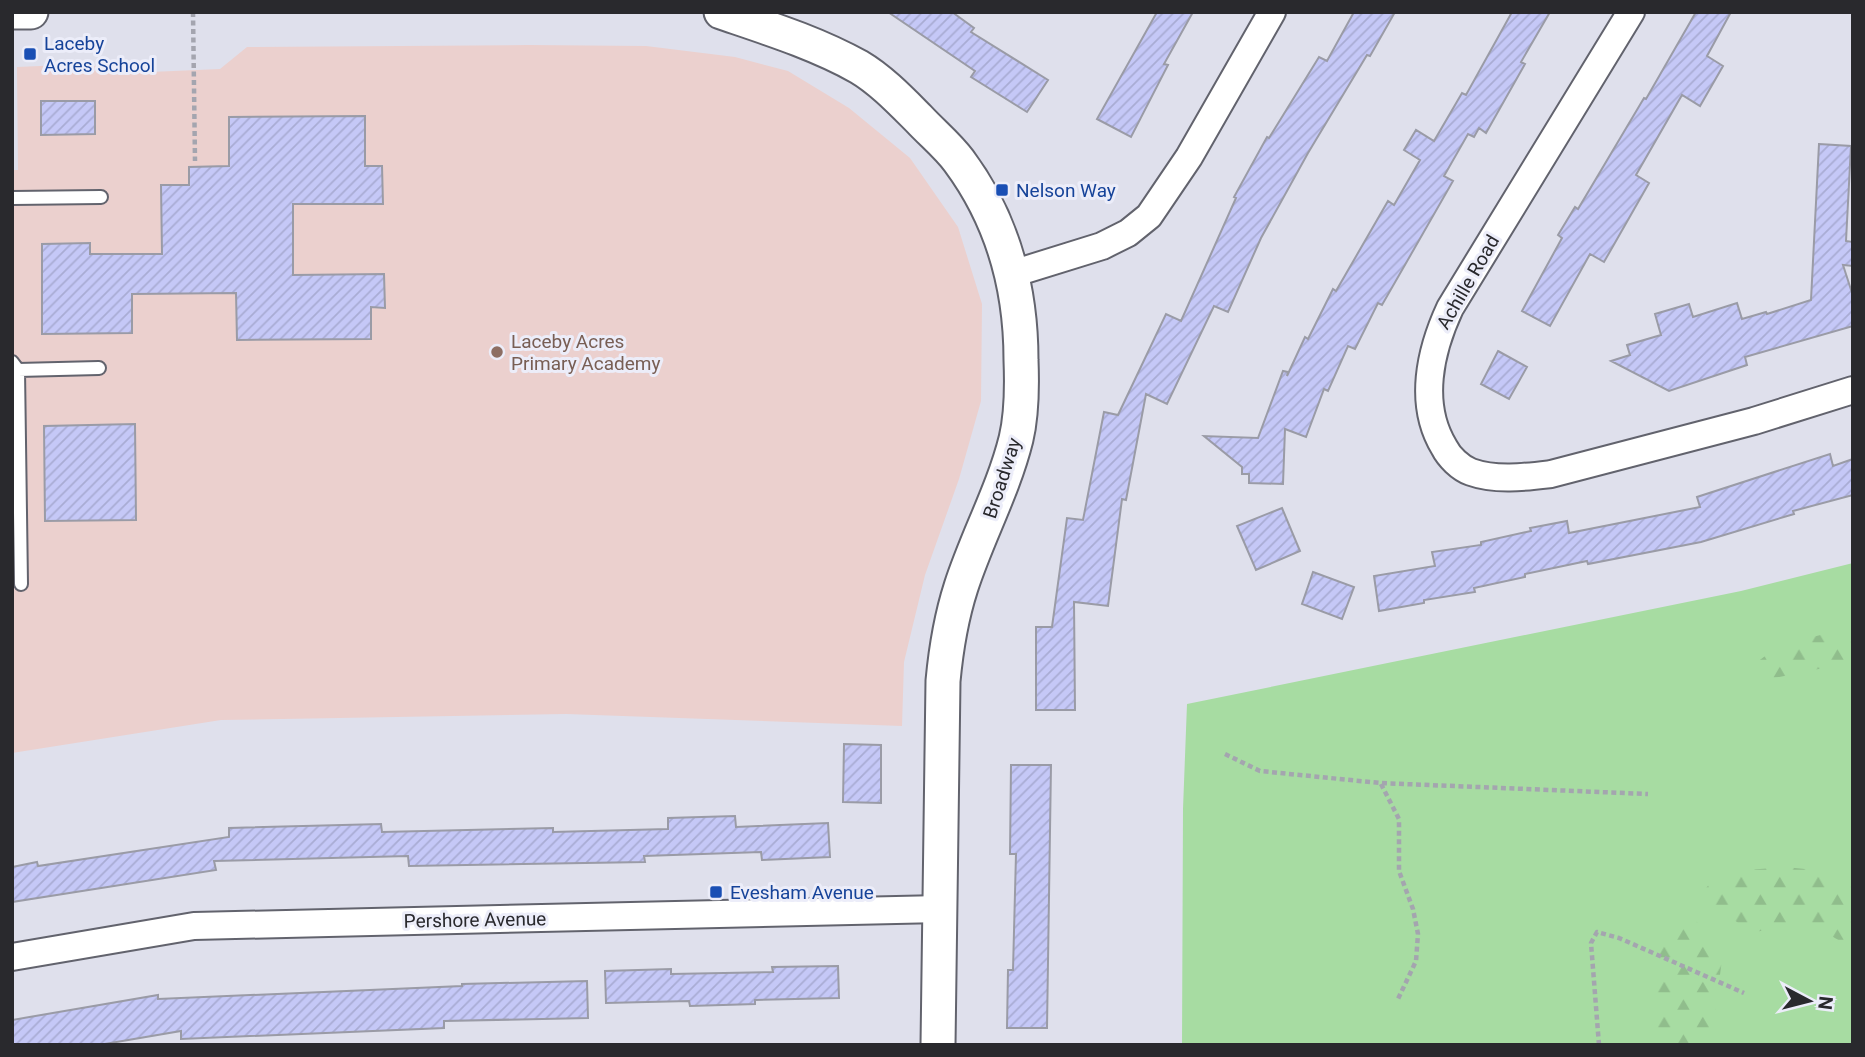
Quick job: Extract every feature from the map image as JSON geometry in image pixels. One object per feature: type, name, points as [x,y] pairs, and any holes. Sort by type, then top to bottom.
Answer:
[{"type":"street","points":[[12,12],[31,12]]},
{"type":"street","name":"Broadway","points":[[721,12],[812,45],[860,68],[897,97],[958,159],[980,193],[1000,233],[1012,274],[1021,326],[1017,436],[999,493],[961,586],[948,632],[943,681],[938,1045]]},
{"type":"street","points":[[1012,274],[1102,246],[1128,233],[1149,216],[1189,157],[1272,12]]},
{"type":"street","name":"Achille Road","points":[[1631,12],[1451,308],[1438,334],[1428,387],[1437,436],[1449,457],[1469,472],[1522,477],[1551,474],[1755,421],[1853,390]]},
{"type":"street","name":"Pershore Avenue","points":[[12,957],[194,926],[941,909]]},
{"type":"lane","points":[[12,198],[102,197]]},
{"type":"lane","points":[[21,584],[15,366],[99,368]]},
{"type":"path","points":[[193,12],[195,161]]},
{"type":"path","points":[[1225,754],[1260,771],[1380,783],[1648,794]]},
{"type":"path","points":[[1380,783],[1399,819],[1399,871],[1413,909],[1418,934],[1416,961],[1398,999]]},
{"type":"path","points":[[1599,1045],[1591,943],[1597,932],[1619,937],[1744,993]]},
{"type":"shaded area","name":"Laceby Acres Primary Academy","points":[[646,46],[735,57],[788,71],[849,108],[910,158],[958,227],[982,304],[981,401],[959,479],[925,575],[904,662],[902,726],[566,714],[221,720],[12,753],[12,170],[18,170],[17,67],[86,64],[127,73],[220,69],[247,47]]},
{"type":"green space","points":[[1853,563],[1853,1045],[1182,1045],[1183,809],[1187,704],[1741,591]]},
{"type":"green space","points":[[1853,627],[1853,662],[1764,680],[1749,668],[1780,645]]},
{"type":"green space","points":[[1785,867],[1825,871],[1853,882],[1853,949],[1826,933],[1804,927],[1781,927],[1751,933],[1701,894],[1712,881],[1733,871]]},
{"type":"green space","points":[[1689,913],[1723,952],[1713,1028],[1715,1045],[1658,1045],[1655,967],[1670,925]]},
{"type":"building","points":[[888,12],[952,12],[974,28],[971,32],[1048,80],[1027,112],[971,77],[975,71]]},
{"type":"building","points":[[1157,12],[1193,12],[1164,64],[1168,65],[1131,137],[1097,119]]},
{"type":"building","points":[[1354,12],[1395,12],[1308,153],[1261,238],[1228,312],[1214,306],[1167,404],[1146,394],[1126,500],[1122,499],[1108,606],[1074,602],[1075,710],[1036,710],[1036,627],[1052,627],[1067,518],[1083,520],[1104,412],[1118,415],[1166,314],[1181,321],[1236,198],[1234,197],[1267,137],[1269,138],[1319,57],[1327,61]]},
{"type":"building","points":[[1512,12],[1550,12],[1521,62],[1525,64],[1486,133],[1479,128],[1474,137],[1468,134],[1444,176],[1453,181],[1382,305],[1378,303],[1355,349],[1348,346],[1328,391],[1324,389],[1306,437],[1285,429],[1283,484],[1249,483],[1249,474],[1242,474],[1242,467],[1204,436],[1258,438],[1283,371],[1288,372],[1287,376],[1305,337],[1308,339],[1333,289],[1336,291],[1388,201],[1394,205],[1420,160],[1404,150],[1416,130],[1434,141],[1462,93],[1466,95]]},
{"type":"building","points":[[1696,12],[1731,12],[1707,56],[1723,66],[1700,106],[1682,95],[1636,175],[1649,183],[1604,262],[1590,254],[1550,326],[1522,311],[1562,238],[1558,235],[1575,207],[1578,209]]},
{"type":"building","points":[[41,101],[95,101],[95,134],[41,135]]},
{"type":"building","points":[[365,116],[365,166],[382,166],[383,204],[293,204],[293,275],[384,274],[385,308],[371,307],[371,339],[237,340],[236,293],[132,294],[132,333],[42,334],[42,244],[90,243],[90,254],[162,254],[161,185],[189,185],[189,167],[229,166],[229,117]]},
{"type":"building","points":[[1819,144],[1851,146],[1846,241],[1853,242],[1853,266],[1843,265],[1853,296],[1853,326],[1745,357],[1747,365],[1669,391],[1611,361],[1630,355],[1627,345],[1661,335],[1655,314],[1689,304],[1693,317],[1737,303],[1742,319],[1811,300]]},
{"type":"building","points":[[1498,351],[1527,367],[1509,399],[1481,384]]},
{"type":"building","points":[[135,424],[136,520],[45,521],[44,426]]},
{"type":"building","points":[[1830,454],[1833,466],[1853,459],[1853,495],[1793,511],[1794,514],[1701,542],[1525,574],[1525,577],[1474,588],[1475,592],[1379,611],[1374,576],[1435,566],[1432,552],[1481,545],[1481,542],[1531,531],[1530,528],[1567,521],[1569,533],[1700,507],[1697,497]]},
{"type":"building","points":[[1282,508],[1300,551],[1256,570],[1237,526]]},
{"type":"building","points":[[1313,572],[1354,587],[1342,619],[1302,604]]},
{"type":"building","points":[[844,744],[881,745],[881,803],[843,802]]},
{"type":"building","points":[[1011,765],[1051,765],[1047,1028],[1007,1028],[1008,970],[1013,970],[1016,854],[1010,854]]},
{"type":"building","points":[[735,816],[736,827],[828,823],[830,857],[762,860],[761,852],[644,856],[645,862],[409,866],[408,856],[214,861],[216,870],[12,902],[12,867],[37,862],[38,866],[229,837],[229,828],[381,824],[382,832],[553,828],[553,832],[668,829],[668,818]]},
{"type":"building","points":[[838,966],[839,998],[755,1000],[755,1004],[690,1006],[689,1001],[606,1003],[605,971],[671,969],[671,974],[773,972],[772,967]]},
{"type":"building","points":[[587,981],[588,1018],[444,1021],[444,1028],[181,1039],[181,1031],[99,1045],[12,1045],[12,1020],[158,995],[158,999],[462,984]]},
{"type":"place","name":"Laceby Acres School","points":[[30,54]]},
{"type":"place","name":"Nelson Way","points":[[1002,190]]},
{"type":"place","name":"Laceby Acres Primary Academy","points":[[497,352]]},
{"type":"place","name":"Evesham Avenue","points":[[716,892]]}]
